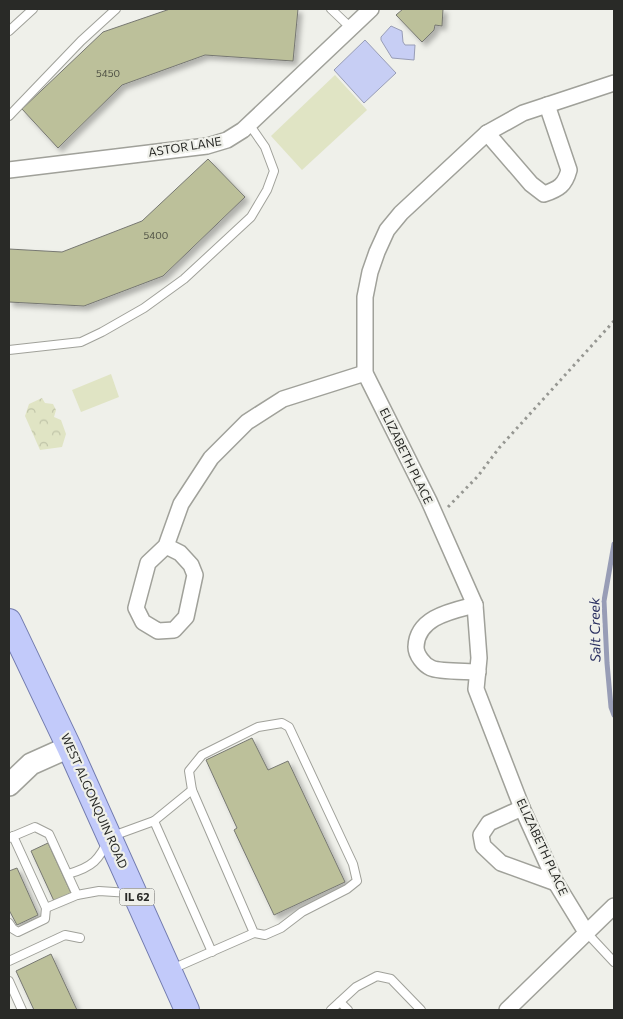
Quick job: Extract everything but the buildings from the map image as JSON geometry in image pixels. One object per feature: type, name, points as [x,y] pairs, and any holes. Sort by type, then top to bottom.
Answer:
[{"type":"main road","name":"WEST ALGONQUIN ROAD","points":[[9,621],[69,746],[188,1010]]},
{"type":"street","name":"ASTOR LANE","points":[[9,170],[207,146],[227,140],[249,124],[371,9]]},
{"type":"street","name":"ELIZABETH PLACE","points":[[586,932],[556,883],[522,808],[476,689],[480,658],[475,605],[437,518],[365,373],[366,297],[370,272],[376,252],[387,230],[400,213],[488,133],[523,113],[614,83]]},
{"type":"street","points":[[488,133],[532,184],[544,194],[556,190],[562,186],[569,170],[547,105]]},
{"type":"street","points":[[166,546],[180,552],[191,565],[195,575],[186,617],[174,630],[158,631],[143,622],[136,608],[148,562],[166,546],[181,504],[211,458],[247,422],[283,399],[365,373]]},
{"type":"street","points":[[475,605],[431,620],[422,629],[417,638],[416,650],[423,662],[433,669],[478,672]]},
{"type":"street","points":[[9,786],[30,764],[69,746]]},
{"type":"street","points":[[522,808],[489,824],[481,835],[483,846],[501,863],[556,883]]},
{"type":"street","points":[[507,1010],[614,906]]},
{"type":"lane","points":[[9,31],[34,9]]},
{"type":"lane","points":[[9,116],[81,41],[116,9]]},
{"type":"lane","points":[[332,9],[351,28]]},
{"type":"lane","points":[[9,350],[81,342],[102,332],[144,308],[184,279],[251,216],[267,190],[274,171],[265,147],[249,124]]},
{"type":"lane","points":[[170,970],[254,933],[265,935],[281,928],[302,912],[357,882],[353,864],[289,727],[282,723],[258,728],[202,755],[189,771],[192,790],[254,933]]},
{"type":"lane","points":[[68,874],[79,871],[99,858],[110,838],[154,821],[192,790]]},
{"type":"lane","points":[[154,821],[212,952]]},
{"type":"lane","points":[[9,923],[18,932],[45,919],[46,908],[11,837],[35,827],[49,834],[77,895]]},
{"type":"lane","points":[[46,908],[77,895],[98,891],[127,892],[137,897]]},
{"type":"lane","points":[[586,932],[614,962]]},
{"type":"lane","points":[[9,961],[65,935],[80,938]]},
{"type":"lane","points":[[331,1010],[356,987],[377,976],[391,979],[421,1010]]},
{"type":"lane","points":[[9,981],[22,1010]]},
{"type":"lane","points":[[340,1002],[348,1010]]},
{"type":"path","points":[[437,518],[478,476],[499,448],[614,321]]},
{"type":"green space","points":[[335,75],[367,110],[302,170],[271,136]]},
{"type":"green space","points":[[111,374],[119,397],[81,412],[72,390]]},
{"type":"green space","points":[[42,398],[45,403],[53,404],[56,410],[54,417],[61,420],[66,434],[62,447],[40,450],[25,416],[29,404]]},
{"type":"water","points":[[391,26],[402,31],[405,45],[415,45],[414,60],[392,58],[381,40],[381,37]]},
{"type":"water","points":[[365,40],[396,73],[364,103],[334,70]]},
{"type":"waterway","name":"Salt Creek","points":[[614,544],[604,601],[607,663],[611,707],[614,715]]}]
